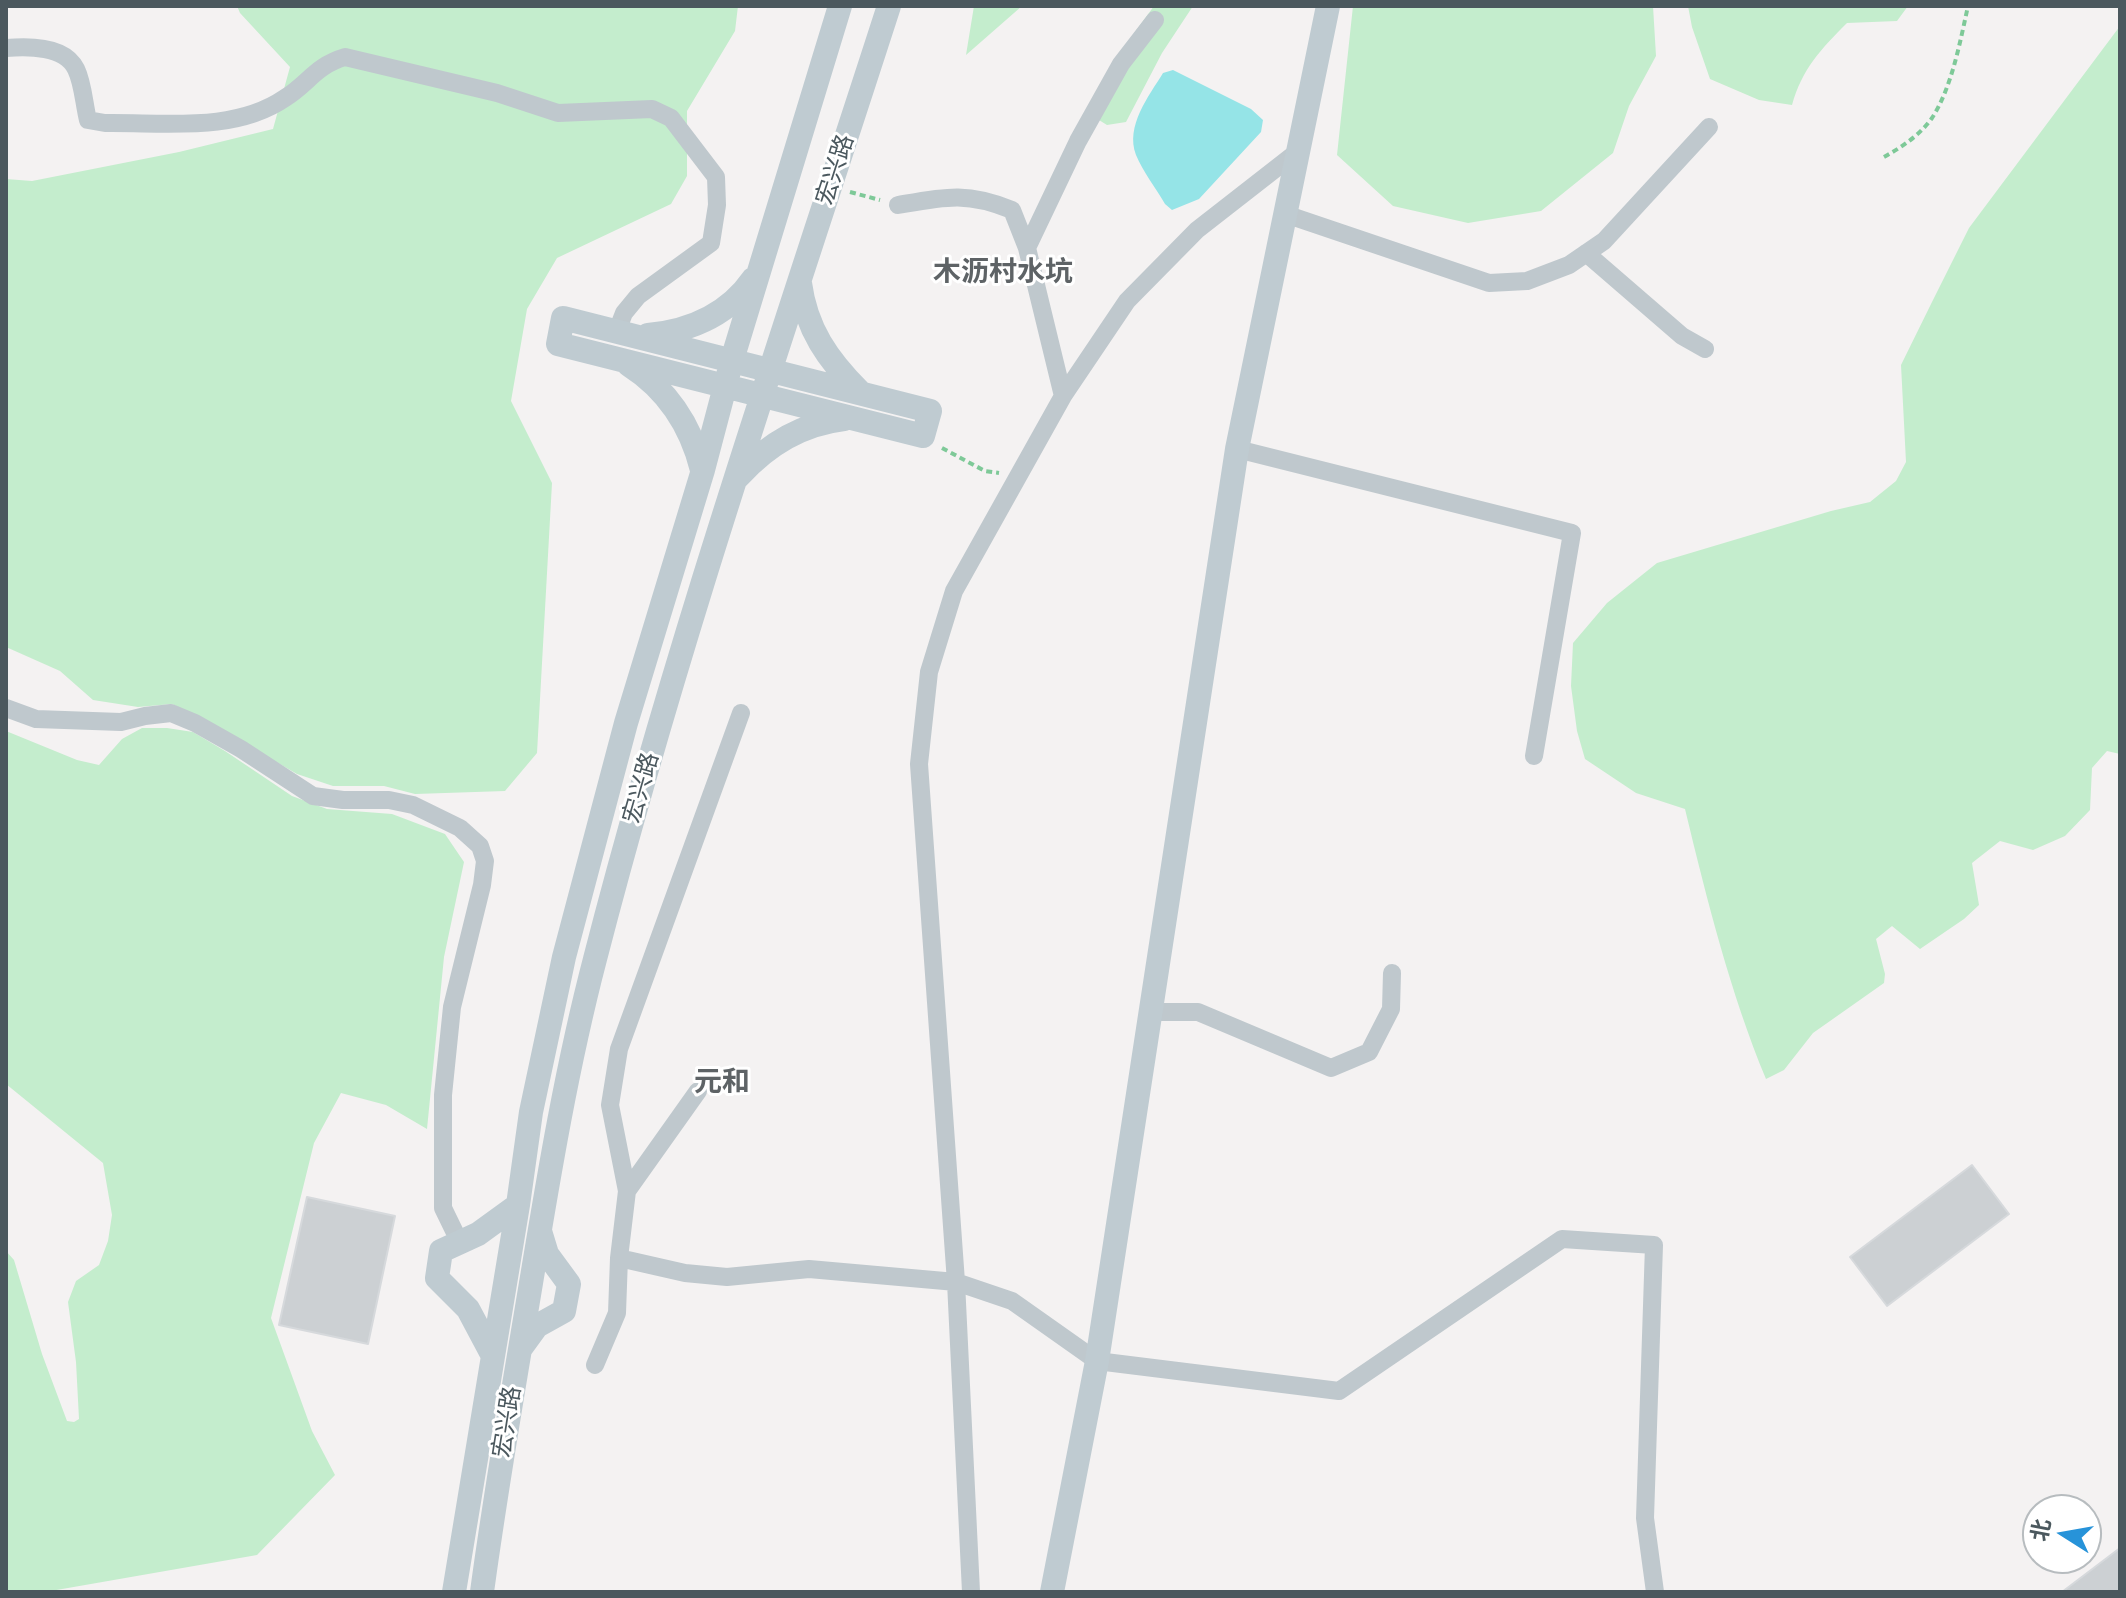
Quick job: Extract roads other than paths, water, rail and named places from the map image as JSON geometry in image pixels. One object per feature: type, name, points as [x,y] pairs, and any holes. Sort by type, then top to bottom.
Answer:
[{"type":"street","name":"宏兴路","points":[[454,1592],[531,1112],[564,957],[626,723],[840,6]]},
{"type":"street","name":"宏兴路","points":[[482,1592],[559,1114],[594,961],[669,695],[769,370],[889,6]]},
{"type":"street","points":[[1052,1592],[1097,1361],[1237,449],[1328,6]]},
{"type":"street","points":[[1027,248],[1078,141],[1121,64],[1155,20]]},
{"type":"street","points":[[6,48],[29,46],[59,53],[76,68],[88,120],[105,123],[232,121],[285,99],[326,63],[345,57],[497,93],[558,113],[652,109],[671,118],[716,177],[717,205],[711,243],[638,296],[624,313],[623,333]]},
{"type":"street","points":[[1285,214],[1489,283],[1527,281],[1569,265],[1604,241],[1709,127]]},
{"type":"street","points":[[971,1592],[956,1282],[919,764],[929,672],[954,591],[1063,396],[1127,301],[1197,230],[1297,152]]},
{"type":"street","points":[[898,205],[953,195],[992,202],[1012,210],[1027,248],[1063,396]]},
{"type":"street","points":[[1586,253],[1682,336],[1705,349]]},
{"type":"street","points":[[623,333],[665,333],[699,323],[735,300],[761,267]]},
{"type":"street","points":[[800,281],[807,316],[822,349],[858,406]]},
{"type":"street","points":[[858,406],[769,370],[563,318],[558,344],[763,395],[858,406],[930,411],[923,436]]},
{"type":"street","points":[[617,358],[646,377],[670,401],[690,433],[703,470]]},
{"type":"street","points":[[737,478],[785,437],[858,406]]},
{"type":"street","points":[[1237,449],[1572,533],[1534,756]]},
{"type":"street","points":[[6,708],[36,719],[121,722],[171,713],[241,749],[313,796],[343,800],[389,800],[413,805],[460,828],[480,846],[485,861],[482,885],[452,1007],[443,1095],[443,1208],[460,1243]]},
{"type":"street","points":[[595,1365],[617,1313],[619,1258],[627,1191],[610,1105],[619,1049],[741,713]]},
{"type":"street","points":[[1152,1012],[1198,1012],[1331,1068],[1369,1052],[1391,1009],[1392,973]]},
{"type":"street","points":[[627,1191],[698,1091]]},
{"type":"street","points":[[493,1356],[468,1309],[437,1278],[441,1251],[478,1234],[518,1205]]},
{"type":"street","points":[[519,1354],[537,1326],[564,1311],[569,1284],[547,1254],[540,1230]]},
{"type":"street","points":[[619,1258],[685,1273],[727,1277],[809,1269],[956,1282],[1012,1301],[1097,1361],[1339,1391],[1562,1239],[1654,1245],[1645,1518],[1655,1592]]},
{"type":"water","points":[[1173,70],[1251,109],[1263,120],[1261,132],[1199,199],[1172,210],[1142,168],[1133,144],[1136,122],[1145,101],[1163,73]]},
{"type":"district","name":"木沥村水坑","points":[[1003,273]]},
{"type":"district","name":"元和","points":[[722,1083]]}]
